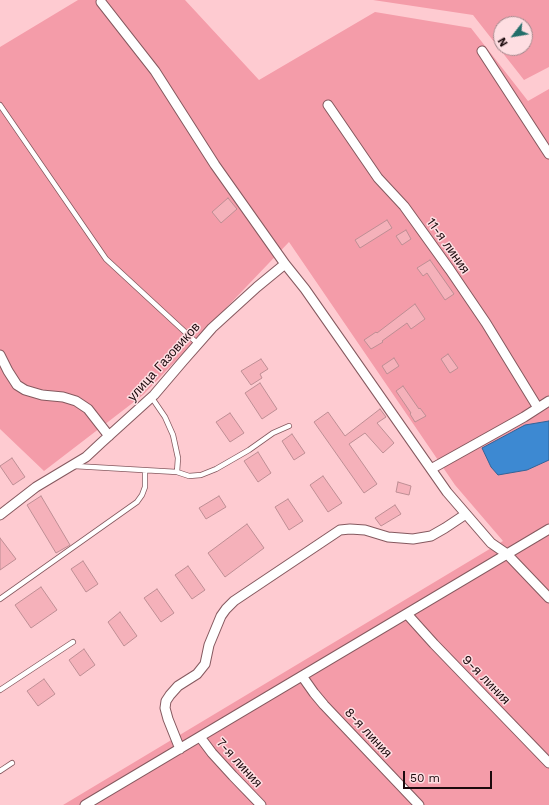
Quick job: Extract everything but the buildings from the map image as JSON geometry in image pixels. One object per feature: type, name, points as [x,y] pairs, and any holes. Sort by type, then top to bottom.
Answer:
[{"type":"street","points":[[101,2],[155,71],[215,165],[285,264],[305,289],[447,492],[492,543],[506,554],[549,598]]},
{"type":"street","points":[[482,51],[549,154]]},
{"type":"street","name":"11-я линия","points":[[328,105],[378,178],[404,206],[450,270],[486,323],[538,408]]},
{"type":"street","name":"улица Газовиков","points":[[0,515],[36,487],[86,457],[152,398],[212,328],[251,292],[285,264]]},
{"type":"street","points":[[0,355],[17,385],[25,390],[42,395],[64,397],[76,401],[88,409],[109,436]]},
{"type":"street","points":[[431,469],[524,417],[549,401]]},
{"type":"street","points":[[180,749],[168,719],[166,701],[178,686],[196,674],[205,664],[209,644],[221,616],[234,601],[340,530],[365,530],[388,537],[413,539],[430,536],[466,514]]},
{"type":"street","points":[[91,804],[180,749],[549,529]]},
{"type":"street","name":"9-я линия","points":[[407,614],[549,763]]},
{"type":"street","name":"8-я линия","points":[[302,676],[324,705],[419,805]]},
{"type":"street","name":"7-я линия","points":[[200,737],[232,776],[261,805]]},
{"type":"lane","points":[[0,105],[106,259],[198,344]]},
{"type":"lane","points":[[152,398],[165,417],[173,435],[178,458],[177,472]]},
{"type":"lane","points":[[71,466],[177,472],[189,476],[201,475],[249,450],[273,433],[289,426]]},
{"type":"lane","points":[[0,599],[137,502],[145,487],[145,471]]},
{"type":"lane","points":[[0,690],[73,642]]},
{"type":"lane","points":[[0,771],[12,763]]},
{"type":"shaded area","points":[[78,0],[185,0],[259,80],[375,12],[471,28],[528,101],[549,89],[549,805],[63,805],[503,541],[455,485],[289,242],[143,395],[44,471],[0,429],[0,47]]},
{"type":"shaded area","points":[[373,0],[549,0],[549,67],[524,80],[505,56],[533,56],[533,16],[493,16],[493,40],[473,15]]},
{"type":"water","points":[[549,421],[549,460],[527,470],[498,475],[491,467],[482,448],[525,425]]}]
